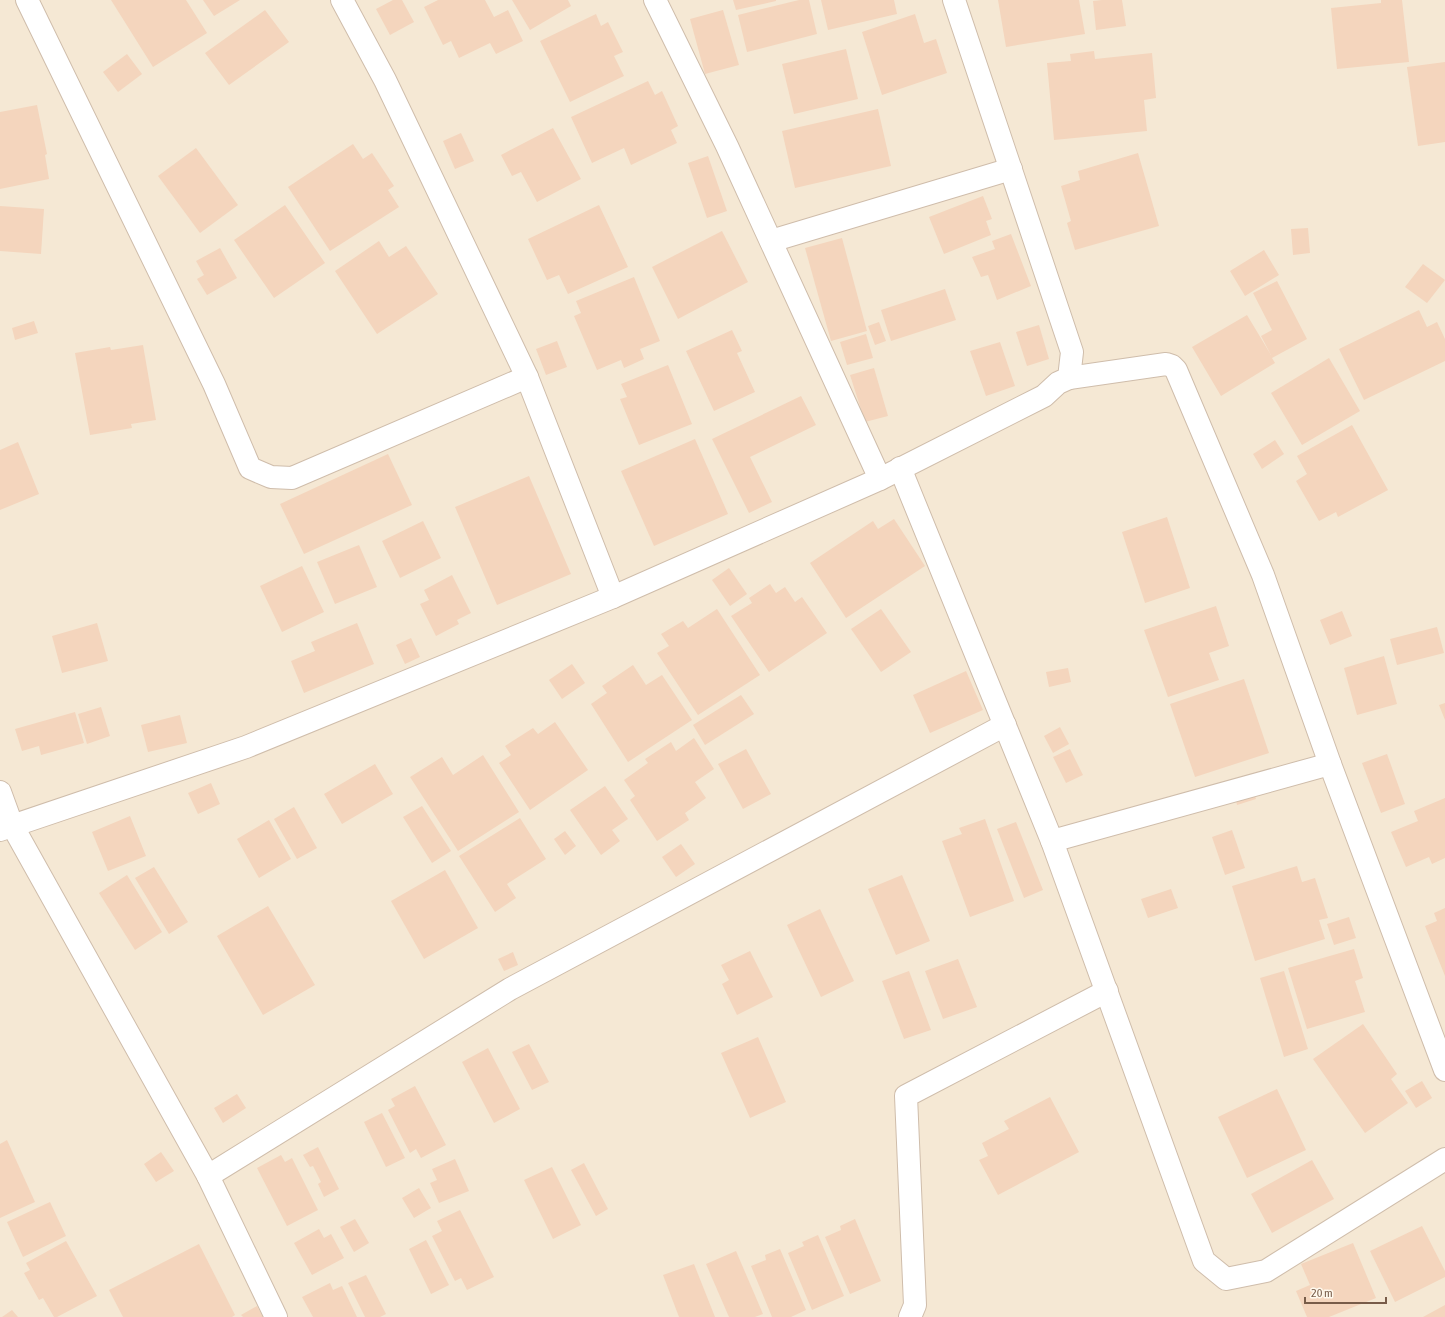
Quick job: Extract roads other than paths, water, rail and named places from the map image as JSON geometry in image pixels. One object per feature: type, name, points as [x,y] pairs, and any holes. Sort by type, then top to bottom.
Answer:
[{"type":"street","points":[[27,0],[214,384],[250,468],[271,477],[292,478],[527,377]]},
{"type":"street","points":[[342,0],[385,80],[527,377],[613,597]]},
{"type":"street","points":[[656,0],[727,146],[880,479]]},
{"type":"street","points":[[954,0],[1072,352],[1070,378]]},
{"type":"street","points":[[771,242],[1011,170]]},
{"type":"street","points":[[6,827],[246,746],[613,597],[880,479],[1044,396],[1058,383],[1070,378],[1166,364],[1172,366],[1176,370],[1263,575],[1330,764],[1445,1070]]},
{"type":"street","points":[[900,468],[1052,841],[1204,1261],[1226,1279],[1266,1271],[1445,1159]]},
{"type":"street","points":[[208,1176],[510,988],[1005,725]]},
{"type":"street","points":[[1052,841],[1330,764]]},
{"type":"street","points":[[0,792],[6,827],[208,1176],[276,1317]]},
{"type":"street","points":[[910,1317],[914,1306],[906,1096],[1107,991]]}]
